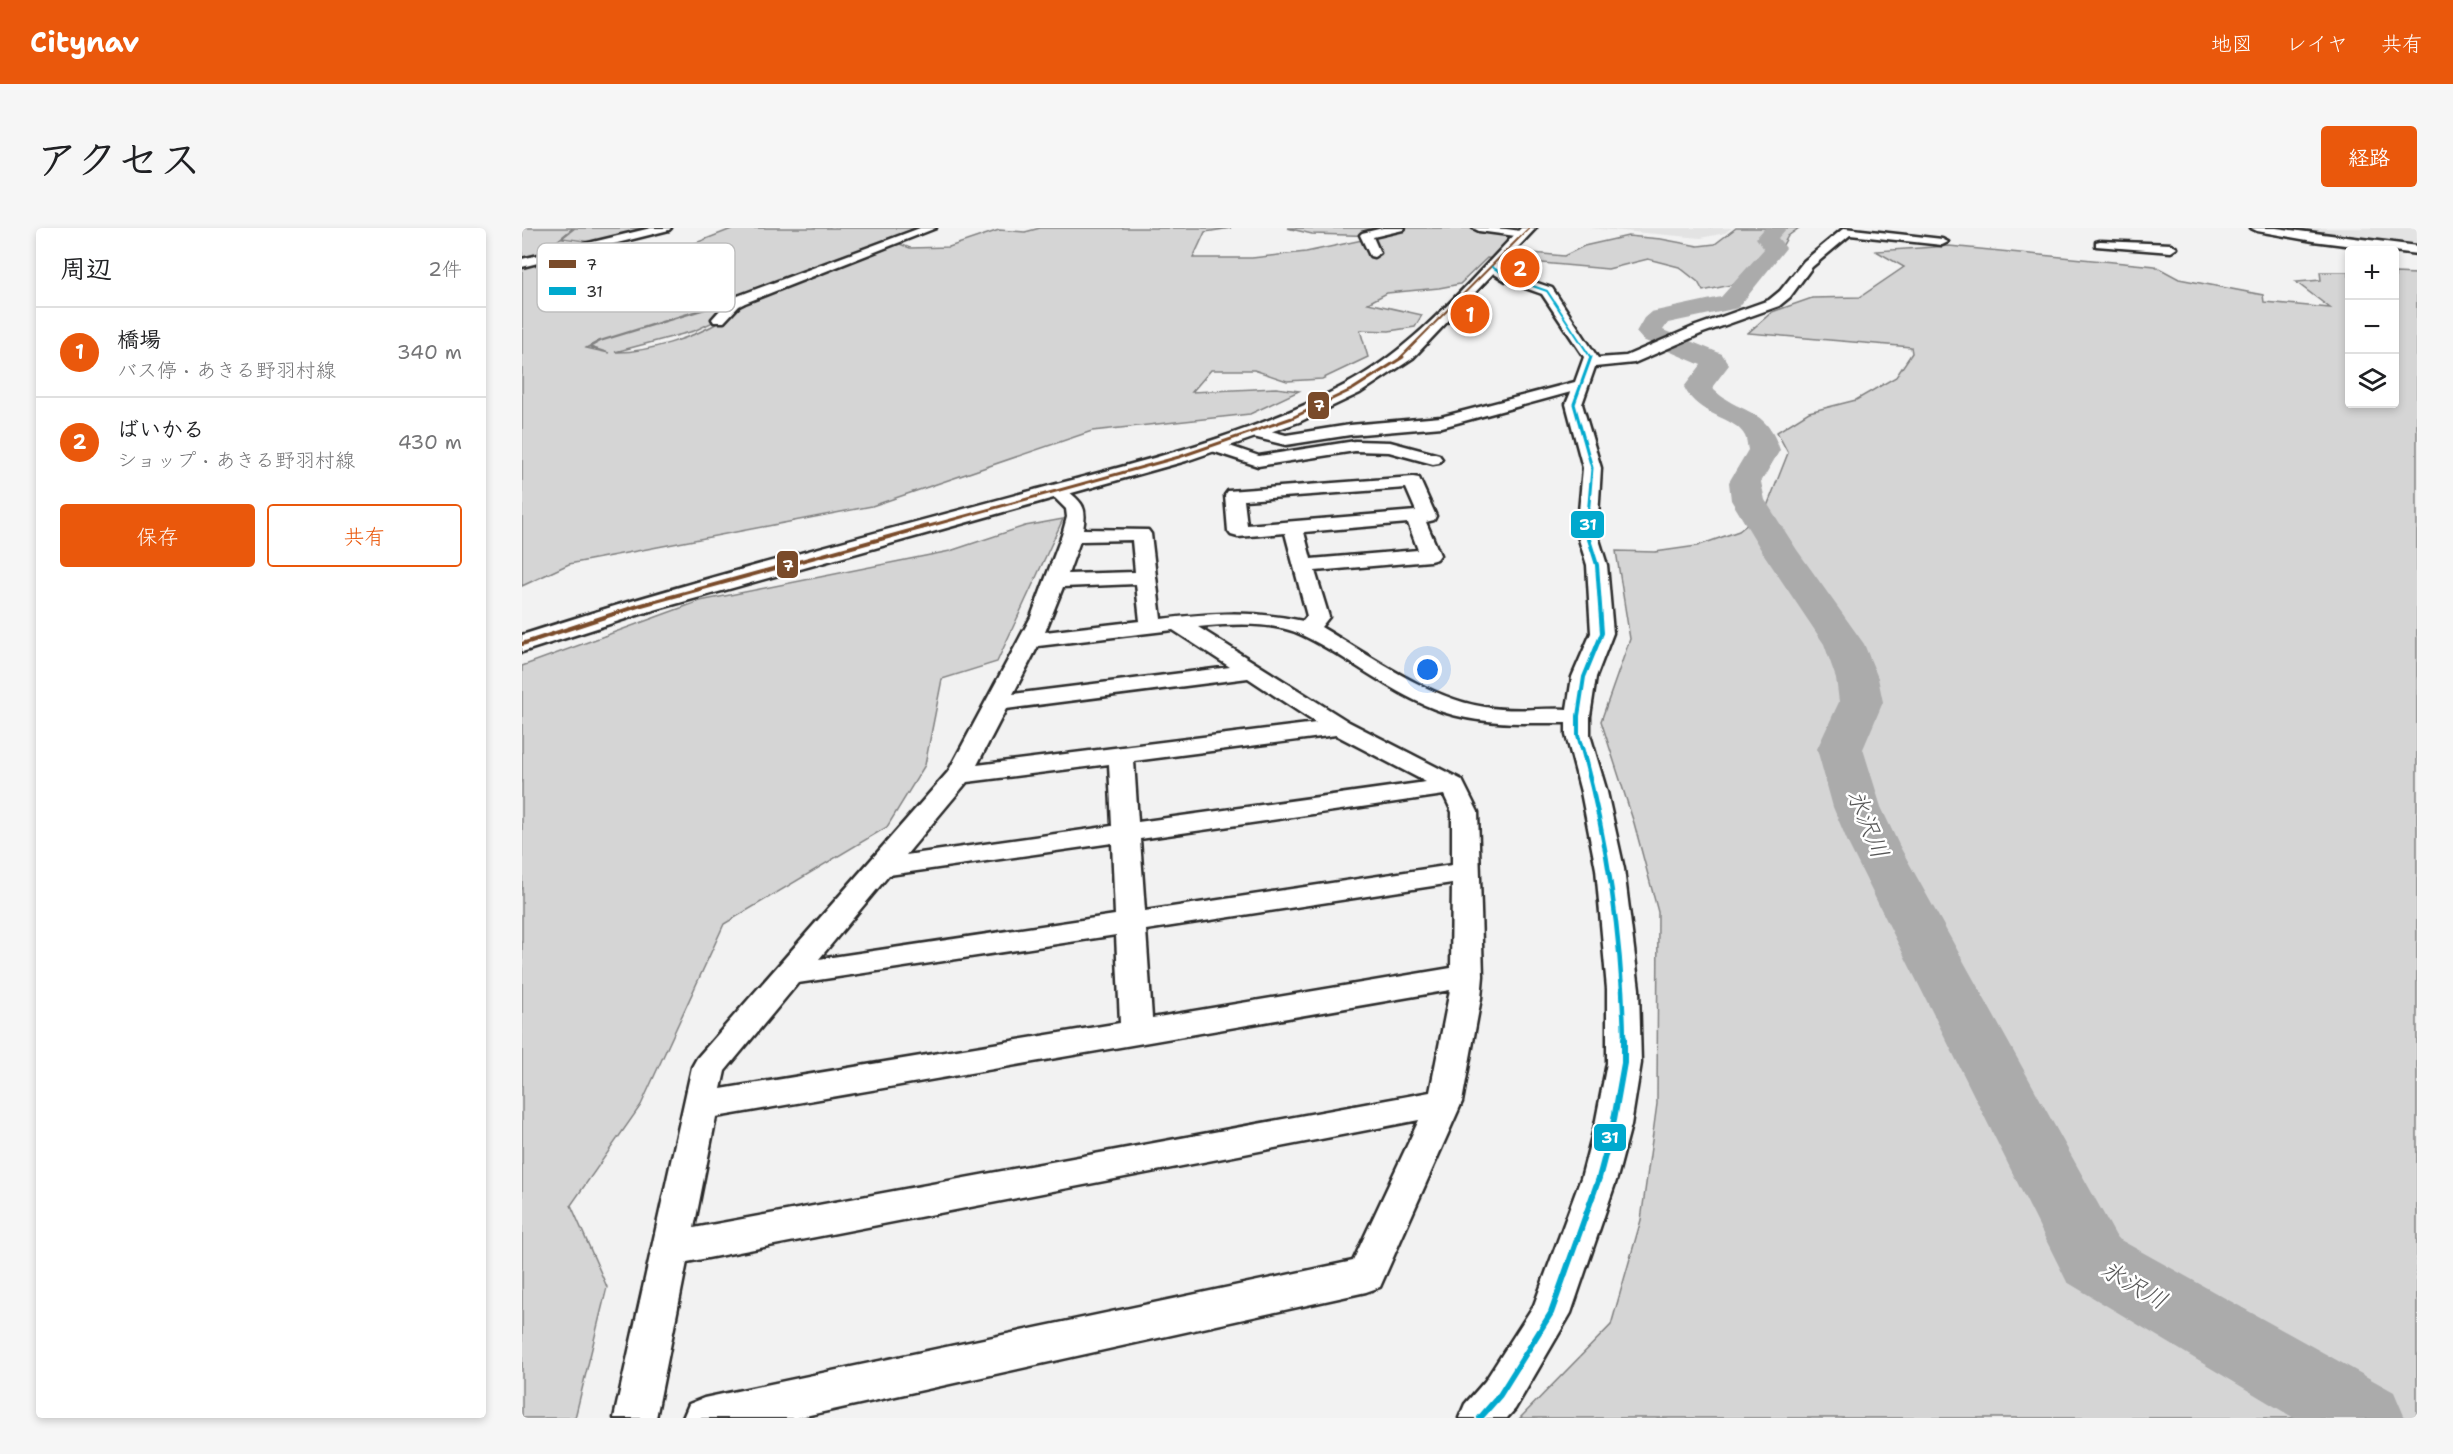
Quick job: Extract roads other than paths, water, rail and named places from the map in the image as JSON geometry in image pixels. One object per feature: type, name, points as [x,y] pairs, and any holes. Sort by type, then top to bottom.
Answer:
[{"type":"main road","points":[[522,644],[613,613],[1057,491],[1256,432],[1338,396],[1394,364],[1419,343],[1526,231]]},
{"type":"street","points":[[604,243],[665,228]]},
{"type":"street","points":[[735,302],[930,228]]},
{"type":"street","points":[[1374,253],[1366,235],[1399,228]]},
{"type":"street","points":[[1479,228],[1526,231]]},
{"type":"street","points":[[2257,228],[2284,230],[2319,239],[2417,250]]},
{"type":"street","points":[[1589,363],[1629,360],[1774,303],[1785,294],[1808,264],[1849,229],[1905,232],[1942,242]]},
{"type":"street","points":[[2098,243],[2171,248]]},
{"type":"street","points":[[522,263],[537,259]]},
{"type":"street","points":[[1478,1418],[1500,1395],[1551,1313],[1599,1178],[1613,1125],[1623,1063],[1623,989],[1610,869],[1594,792],[1578,735],[1578,716],[1584,677],[1602,633],[1597,565],[1587,533],[1591,460],[1574,404],[1591,357],[1546,291],[1510,278],[1492,267]]},
{"type":"street","points":[[719,319],[726,312]]},
{"type":"street","points":[[1256,432],[1286,440],[1350,430],[1442,422],[1580,386]]},
{"type":"street","points":[[1215,446],[1258,461],[1355,446],[1390,447],[1432,459]]},
{"type":"street","points":[[1413,482],[1427,516],[1415,517],[1293,527],[1238,531],[1234,495],[1413,482]]},
{"type":"street","points":[[635,1418],[710,1067],[959,775],[1042,616],[1072,535],[1076,512],[1071,502],[1057,491]]},
{"type":"street","points":[[1303,566],[1387,565],[1430,555],[1415,517]]},
{"type":"street","points":[[1293,527],[1318,617],[1308,629]]},
{"type":"street","points":[[1072,535],[1141,534],[1151,626]]},
{"type":"street","points":[[1055,581],[1145,578]]},
{"type":"street","points":[[1030,640],[1176,623],[1231,618],[1258,619],[1308,629],[1426,697],[1452,707],[1485,715],[1578,716]]},
{"type":"street","points":[[704,1418],[1366,1275],[1445,1102],[1466,998],[1465,812],[1453,786],[1340,727],[1176,623]]},
{"type":"street","points":[[996,703],[1252,671]]},
{"type":"street","points":[[959,775],[1340,727]]},
{"type":"street","points":[[1121,756],[1137,1032]]},
{"type":"street","points":[[880,867],[1453,786]]},
{"type":"street","points":[[789,974],[1466,872]]},
{"type":"street","points":[[700,1106],[1467,976]]},
{"type":"street","points":[[670,1250],[1445,1102]]},
{"type":"waterway","name":"氷沢川","points":[[1777,228],[1766,238],[1775,248],[1729,303],[1660,317],[1653,323],[1649,332],[1712,360],[1715,365],[1698,387],[1701,394],[1716,405],[1744,419],[1759,434],[1764,450],[1745,482],[1748,500],[1781,553],[1844,644],[1857,678],[1861,702],[1840,749],[1857,807],[1874,845],[2092,1260],[2366,1418]]},
{"type":"place","name":"ばいかる","points":[[1520,268]]},
{"type":"place","name":"橋場","points":[[1470,314]]}]
